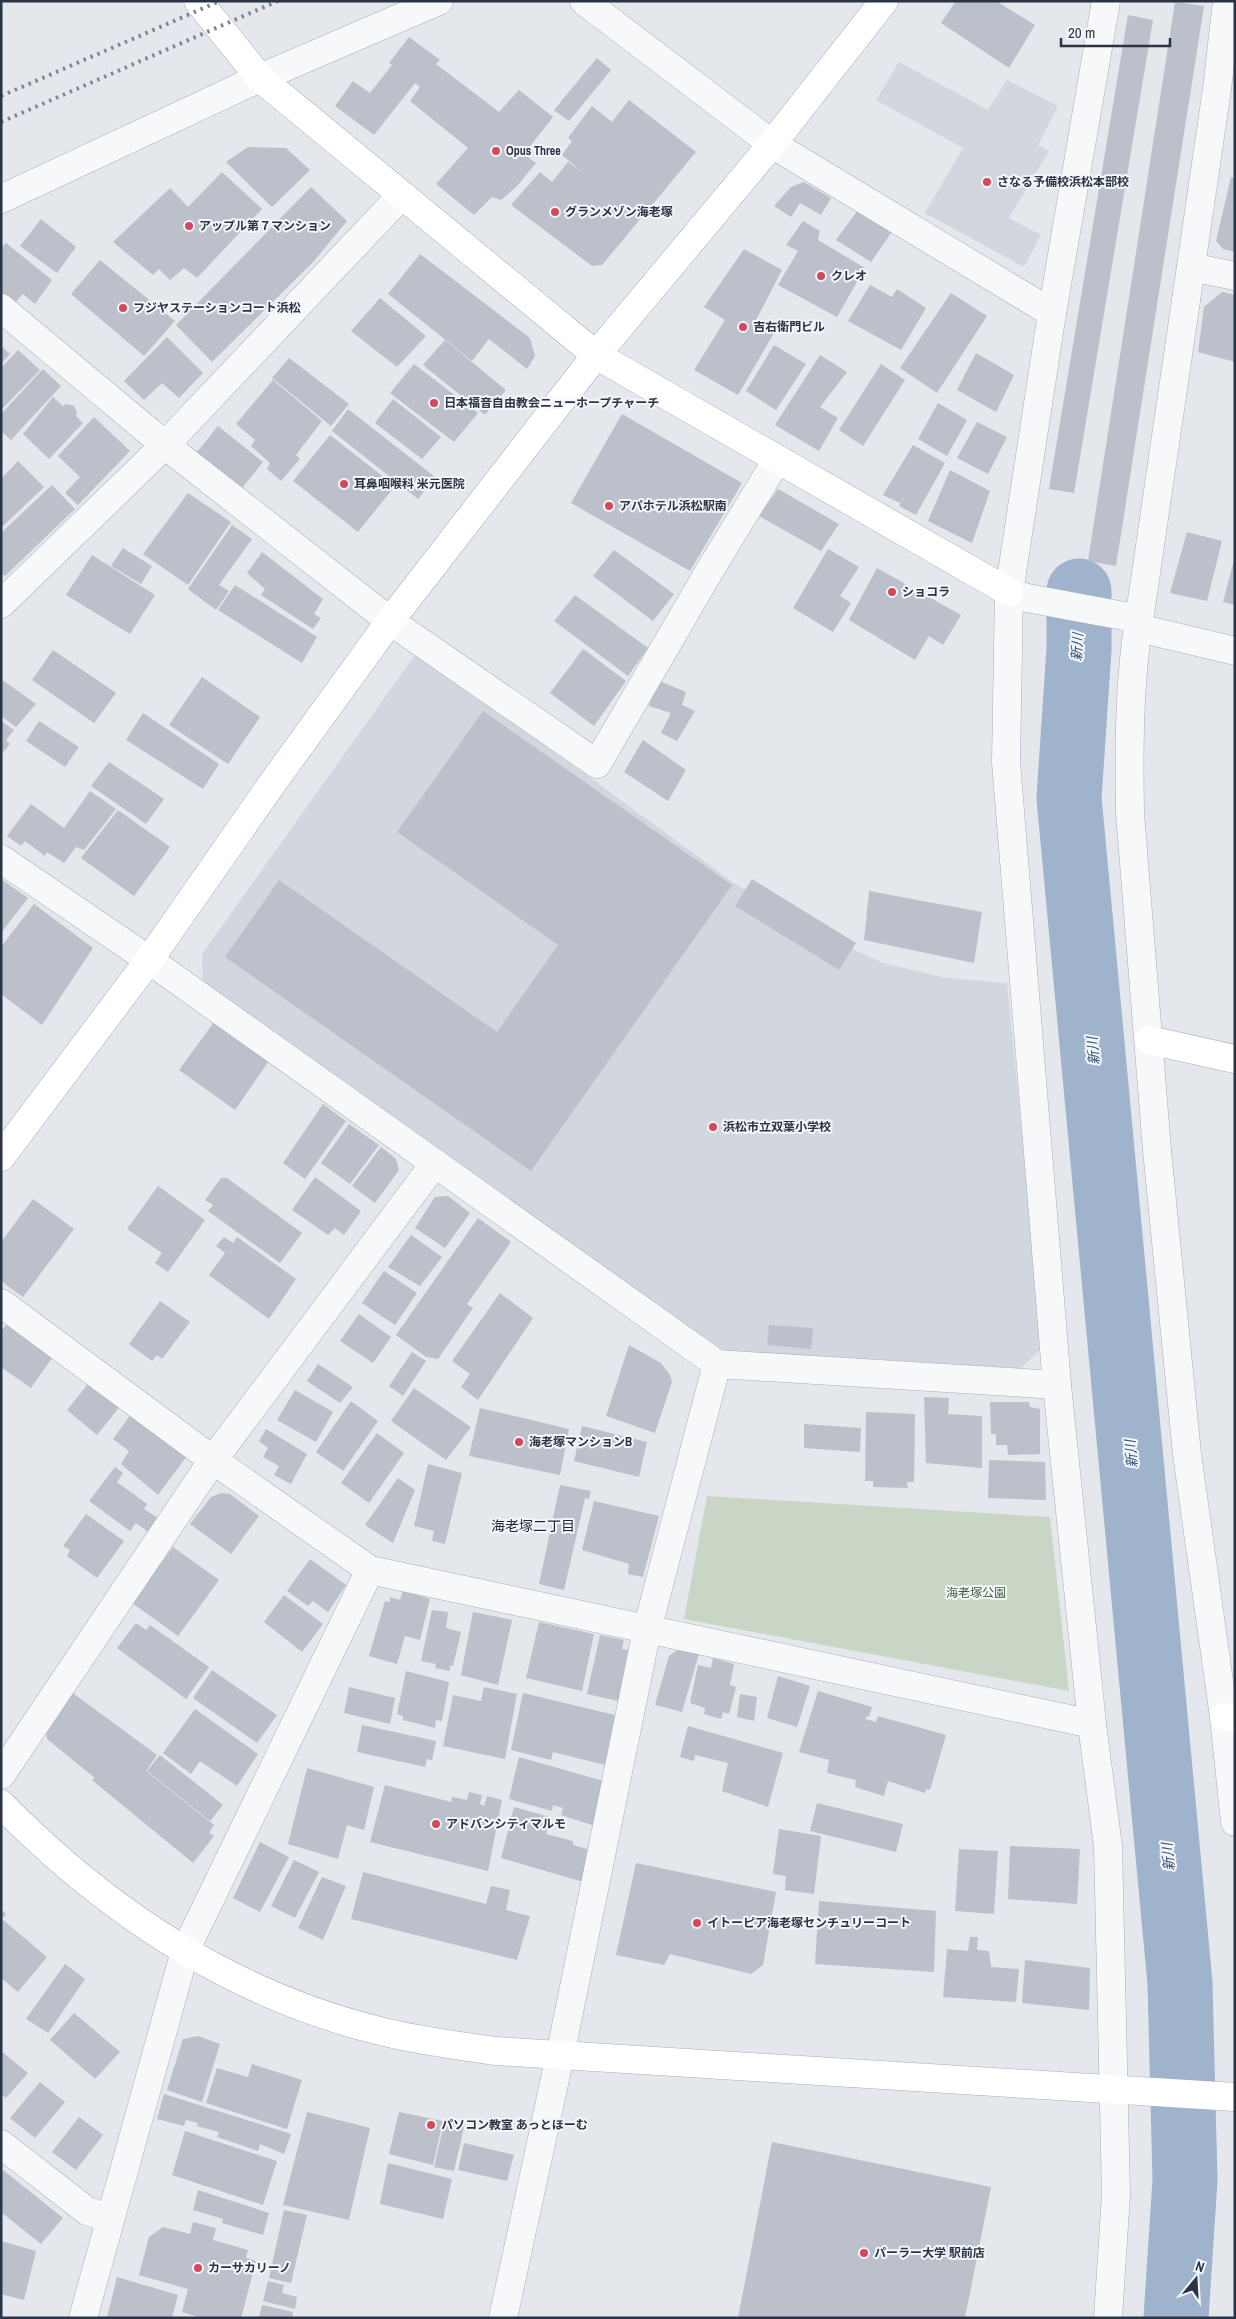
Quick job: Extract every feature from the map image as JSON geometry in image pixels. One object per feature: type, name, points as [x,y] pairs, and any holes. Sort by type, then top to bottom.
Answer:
[{"type":"street","points":[[198,1],[260,78],[596,355],[777,460],[1018,595],[1131,621],[1235,651]]},
{"type":"street","points":[[1,199],[260,78],[439,1]]},
{"type":"street","points":[[584,1],[772,144],[1052,313]]},
{"type":"street","points":[[1,1157],[149,960],[274,781],[390,621],[596,355],[772,144],[884,1]]},
{"type":"street","points":[[1106,1],[1052,313],[1018,595],[1006,762],[1056,1385],[1092,1724],[1108,1846],[1124,2090],[1108,2318]]},
{"type":"street","points":[[1228,1],[1226,91],[1191,267],[1131,621],[1129,715],[1130,795],[1157,1150],[1187,1454],[1229,1717],[1235,1822]]},
{"type":"street","points":[[1,604],[165,445],[402,195]]},
{"type":"street","points":[[1191,267],[1235,276]]},
{"type":"street","points":[[1,308],[165,445],[390,621],[597,764],[710,570],[777,460]]},
{"type":"street","points":[[1,859],[149,960],[717,1364],[1056,1385]]},
{"type":"street","points":[[1149,1040],[1235,1059]]},
{"type":"street","points":[[1,1775],[213,1460],[435,1163]]},
{"type":"street","points":[[1,1303],[213,1460],[370,1570],[1092,1724]]},
{"type":"street","points":[[503,2318],[560,2056],[647,1630],[717,1364]]},
{"type":"street","points":[[82,2318],[185,1951],[370,1570]]},
{"type":"street","points":[[1,1804],[78,1877],[123,1912],[185,1951],[274,1996],[328,2016],[383,2032],[439,2044],[560,2056],[1233,2097]]},
{"type":"street","points":[[1,2144],[87,2211],[110,2218]]},
{"type":"shaded area","name":"さなる予備校浜松本部校","points":[[899,62],[988,110],[1007,80],[1058,106],[1038,145],[1049,151],[1009,218],[1041,235],[1024,267],[925,213],[963,148],[876,100]]},
{"type":"shaded area","name":"浜松市立双葉小学校","points":[[415,655],[592,779],[734,883],[830,939],[883,963],[946,978],[1007,983],[1043,1347],[1016,1373],[723,1354],[203,984],[202,954]]},
{"type":"green space","name":"海老塚公園","points":[[707,1496],[1050,1517],[1069,1691],[684,1619]]},
{"type":"building","points":[[956,1],[996,1],[1035,25],[1009,68],[941,23]]},
{"type":"building","points":[[1175,2],[1204,6],[1116,566],[1088,561]]},
{"type":"building","points":[[1128,15],[1153,20],[1074,493],[1049,489]]},
{"type":"building","points":[[409,37],[440,60],[436,64],[499,112],[519,90],[553,117],[524,154],[536,163],[517,186],[501,200],[492,197],[474,215],[436,184],[468,148],[410,101],[420,87],[415,83],[374,135],[335,106],[353,81],[370,93],[392,65],[389,63]]},
{"type":"building","points":[[597,58],[611,70],[569,121],[554,110]]},
{"type":"building","points":[[629,100],[696,152],[602,265],[592,266],[511,205],[540,172],[552,182],[568,162],[582,172],[562,155],[572,141],[568,138],[592,106],[612,122]]},
{"type":"building","points":[[248,147],[286,148],[310,170],[272,207],[226,162]]},
{"type":"building","name":"アップル第７マンション","points":[[222,172],[262,209],[197,278],[184,268],[170,280],[159,269],[153,275],[113,242],[170,188],[188,207]]},
{"type":"building","points":[[1231,177],[1235,178],[1235,252],[1223,249],[1216,241]]},
{"type":"building","points":[[804,182],[831,198],[821,215],[800,203],[791,217],[774,206],[791,187]]},
{"type":"building","points":[[311,187],[347,221],[314,261],[212,362],[176,325]]},
{"type":"building","points":[[858,210],[893,230],[871,262],[836,240]]},
{"type":"building","points":[[41,219],[76,247],[57,273],[20,246]]},
{"type":"building","name":"クレオ","points":[[803,221],[820,231],[818,240],[865,268],[837,317],[778,285],[798,251],[786,245]]},
{"type":"building","points":[[6,243],[52,280],[35,304],[23,294],[13,305],[1,296],[1,248]]},
{"type":"building","name":"吉右衛門ビル","points":[[744,249],[782,270],[755,322],[774,333],[738,395],[694,370],[725,320],[704,307]]},
{"type":"building","points":[[420,254],[530,338],[535,356],[527,369],[489,339],[472,361],[388,294]]},
{"type":"building","name":"フジヤステーションコート浜松","points":[[100,260],[175,321],[144,356],[71,294]]},
{"type":"building","points":[[870,285],[892,297],[897,289],[926,308],[901,350],[848,321]]},
{"type":"building","points":[[1222,292],[1235,295],[1235,362],[1198,352],[1204,307]]},
{"type":"building","points":[[951,293],[987,316],[937,393],[900,368]]},
{"type":"building","points":[[380,298],[426,336],[397,367],[351,331]]},
{"type":"building","points":[[167,337],[203,373],[179,398],[162,383],[144,400],[124,381]]},
{"type":"building","points":[[445,340],[506,390],[485,415],[423,365]]},
{"type":"building","points":[[774,345],[806,364],[776,410],[746,391]]},
{"type":"building","points":[[1,346],[10,354],[1,364]]},
{"type":"building","points":[[18,350],[40,370],[1,410],[1,368]]},
{"type":"building","points":[[976,353],[1014,375],[996,412],[957,390]]},
{"type":"building","points":[[820,355],[847,372],[820,407],[838,418],[819,451],[775,425]]},
{"type":"building","points":[[289,358],[349,404],[331,426],[272,378]]},
{"type":"building","name":"日本福音自由教会ニューホープチャーチ","points":[[414,364],[478,413],[454,442],[390,393]]},
{"type":"building","points":[[881,364],[905,380],[863,446],[839,430]]},
{"type":"building","points":[[43,369],[61,386],[11,440],[1,431],[1,414]]},
{"type":"building","points":[[273,380],[322,421],[296,455],[300,459],[281,481],[267,469],[270,463],[251,446],[255,440],[236,424]]},
{"type":"building","points":[[53,397],[63,406],[66,404],[74,406],[77,412],[76,416],[83,423],[49,459],[23,434]]},
{"type":"building","points":[[393,399],[441,437],[422,459],[375,423]]},
{"type":"building","points":[[938,403],[967,420],[947,456],[918,439]]},
{"type":"building","points":[[348,409],[435,477],[418,499],[332,431]]},
{"type":"building","name":"アパホテル浜松駅南","points":[[622,414],[742,483],[690,571],[571,503]]},
{"type":"building","points":[[94,417],[130,451],[78,505],[65,493],[80,477],[58,456]]},
{"type":"building","points":[[977,422],[1007,437],[988,474],[957,458]]},
{"type":"building","points":[[218,426],[263,462],[238,493],[193,457]]},
{"type":"building","name":"耳鼻咽喉科 米元医院","points":[[330,435],[395,486],[358,532],[293,481]]},
{"type":"building","points":[[913,445],[945,463],[916,515],[899,506],[906,494],[900,503],[883,495]]},
{"type":"building","points":[[18,461],[44,487],[1,528],[1,479]]},
{"type":"building","points":[[950,470],[990,491],[972,543],[928,521]]},
{"type":"building","points":[[52,485],[75,509],[5,576],[1,573],[1,533]]},
{"type":"building","points":[[778,489],[839,524],[821,551],[759,516]]},
{"type":"building","points":[[188,493],[231,522],[188,585],[143,554]]},
{"type":"building","points":[[232,525],[252,539],[219,585],[229,591],[216,610],[188,589]]},
{"type":"building","points":[[1187,532],[1222,541],[1207,601],[1170,593]]},
{"type":"building","points":[[123,548],[152,566],[141,584],[111,566]]},
{"type":"building","points":[[828,549],[859,567],[840,596],[851,603],[833,632],[793,608]]},
{"type":"building","points":[[614,550],[674,594],[653,621],[593,576]]},
{"type":"building","points":[[262,552],[323,599],[314,614],[321,618],[313,629],[261,595],[265,589],[247,573]]},
{"type":"building","points":[[92,555],[155,595],[130,634],[66,595]]},
{"type":"building","points":[[1235,560],[1235,605],[1223,602]]},
{"type":"building","name":"ショコラ","points":[[877,568],[961,615],[943,645],[929,636],[915,660],[849,620]]},
{"type":"building","points":[[235,585],[317,637],[302,663],[218,610]]},
{"type":"building","points":[[575,595],[648,648],[628,676],[554,621]]},
{"type":"building","points":[[583,649],[626,681],[594,726],[550,693]]},
{"type":"building","points":[[53,650],[116,693],[94,723],[32,680]]},
{"type":"building","points":[[202,677],[260,717],[228,764],[169,725]]},
{"type":"building","points":[[1,679],[36,704],[16,727],[1,716]]},
{"type":"building","points":[[657,680],[686,692],[682,705],[695,711],[677,741],[661,733],[671,713],[649,706]]},
{"type":"building","points":[[483,711],[732,885],[531,1171],[225,957],[279,880],[497,1032],[558,945],[397,832]]},
{"type":"building","points":[[143,713],[219,764],[203,789],[126,740]]},
{"type":"building","points":[[1,721],[14,730],[6,740],[10,744],[1,755]]},
{"type":"building","points":[[39,721],[79,747],[65,767],[26,741]]},
{"type":"building","points":[[643,740],[686,770],[668,801],[624,772]]},
{"type":"building","points":[[109,762],[164,799],[146,824],[91,786]]},
{"type":"building","points":[[90,791],[116,809],[84,850],[76,847],[64,863],[47,852],[45,856],[25,841],[21,846],[7,836],[31,804],[64,828]]},
{"type":"building","points":[[118,810],[170,847],[134,896],[81,858]]},
{"type":"building","points":[[1,879],[28,898],[1,933]]},
{"type":"building","points":[[752,879],[856,943],[839,970],[735,906]]},
{"type":"building","points":[[869,891],[982,912],[974,963],[864,940]]},
{"type":"building","points":[[34,904],[93,948],[42,1025],[1,994],[1,947]]},
{"type":"building","points":[[214,1022],[269,1061],[235,1110],[179,1070]]},
{"type":"building","points":[[323,1104],[346,1121],[305,1179],[283,1163]]},
{"type":"building","points":[[349,1124],[379,1145],[350,1184],[321,1163]]},
{"type":"building","points":[[381,1147],[396,1159],[399,1170],[375,1203],[352,1186]]},
{"type":"building","points":[[315,1177],[361,1211],[344,1235],[335,1228],[328,1235],[292,1210]]},
{"type":"building","points":[[221,1178],[227,1178],[302,1233],[280,1263],[208,1211],[213,1205],[205,1200]]},
{"type":"building","points":[[158,1186],[205,1220],[168,1272],[155,1263],[162,1253],[127,1229]]},
{"type":"building","points":[[448,1196],[470,1213],[445,1248],[415,1228],[435,1197]]},
{"type":"building","points":[[33,1199],[74,1229],[23,1297],[1,1281],[1,1242]]},
{"type":"building","points":[[478,1218],[511,1242],[467,1304],[473,1308],[438,1359],[426,1357],[396,1335]]},
{"type":"building","points":[[411,1235],[442,1257],[420,1286],[388,1267]]},
{"type":"building","points":[[224,1237],[233,1243],[237,1237],[296,1279],[269,1319],[209,1275],[225,1253],[216,1246]]},
{"type":"building","points":[[384,1271],[417,1293],[395,1325],[362,1303]]},
{"type":"building","points":[[500,1293],[533,1318],[478,1400],[461,1387],[470,1374],[452,1361]]},
{"type":"building","points":[[160,1301],[190,1322],[162,1359],[157,1355],[152,1361],[129,1344]]},
{"type":"building","points":[[359,1314],[391,1337],[373,1363],[340,1341]]},
{"type":"building","points":[[8,1322],[54,1355],[31,1388],[1,1367],[1,1332]]},
{"type":"building","points":[[769,1325],[813,1328],[811,1349],[767,1345]]},
{"type":"building","points":[[629,1345],[661,1363],[670,1375],[672,1382],[655,1433],[606,1416]]},
{"type":"building","points":[[412,1352],[426,1361],[403,1396],[389,1386]]},
{"type":"building","points":[[318,1364],[353,1387],[340,1403],[307,1381]]},
{"type":"building","points":[[88,1384],[96,1391],[98,1387],[121,1405],[97,1435],[67,1410]]},
{"type":"building","points":[[414,1388],[471,1427],[446,1460],[391,1421]]},
{"type":"building","points":[[295,1390],[333,1412],[316,1442],[277,1420]]},
{"type":"building","points":[[924,1397],[949,1398],[948,1414],[982,1416],[982,1468],[926,1463]]},
{"type":"building","points":[[351,1401],[378,1421],[343,1471],[316,1452]]},
{"type":"building","points":[[990,1402],[1029,1402],[1030,1407],[1040,1409],[1040,1454],[1008,1455],[1007,1445],[996,1445],[996,1434],[991,1434]]},
{"type":"building","name":"海老塚マンションB","points":[[480,1408],[569,1429],[560,1475],[469,1456]]},
{"type":"building","points":[[866,1412],[915,1414],[914,1482],[907,1482],[908,1488],[873,1487],[873,1481],[865,1481]]},
{"type":"building","points":[[131,1414],[187,1456],[158,1495],[121,1464],[129,1451],[113,1439]]},
{"type":"building","points":[[804,1424],[861,1428],[860,1452],[804,1448]]},
{"type":"building","points":[[582,1426],[647,1442],[639,1477],[574,1461]]},
{"type":"building","points":[[266,1429],[307,1454],[291,1484],[274,1475],[279,1466],[263,1457],[268,1448],[259,1441]]},
{"type":"building","points":[[377,1433],[404,1453],[369,1503],[341,1483]]},
{"type":"building","points":[[989,1460],[1045,1462],[1046,1500],[988,1498]]},
{"type":"building","points":[[428,1464],[462,1473],[445,1544],[432,1541],[434,1531],[414,1526]]},
{"type":"building","points":[[115,1467],[123,1473],[117,1482],[147,1504],[144,1509],[158,1518],[148,1532],[136,1523],[130,1531],[89,1501]]},
{"type":"building","points":[[398,1478],[415,1490],[393,1543],[365,1525]]},
{"type":"building","points":[[560,1485],[591,1491],[589,1499],[585,1498],[564,1590],[539,1584]]},
{"type":"building","points":[[221,1493],[230,1494],[259,1516],[231,1554],[190,1524],[211,1497]]},
{"type":"building","points":[[594,1501],[659,1516],[643,1577],[628,1574],[629,1564],[582,1550]]},
{"type":"building","points":[[86,1514],[124,1541],[97,1578],[67,1556],[70,1550],[63,1546]]},
{"type":"building","points":[[173,1547],[219,1580],[178,1636],[132,1603]]},
{"type":"building","points":[[310,1559],[346,1585],[328,1612],[313,1601],[308,1606],[287,1591]]},
{"type":"building","points":[[403,1590],[430,1599],[420,1640],[405,1636],[397,1664],[369,1656],[385,1601],[390,1602],[390,1597],[400,1600]]},
{"type":"building","points":[[284,1595],[323,1624],[302,1652],[264,1622]]},
{"type":"building","points":[[432,1610],[448,1612],[446,1628],[461,1632],[453,1666],[450,1666],[450,1671],[435,1668],[436,1664],[421,1661]]},
{"type":"building","points":[[473,1612],[512,1620],[498,1685],[461,1675]]},
{"type":"building","points":[[539,1622],[594,1634],[582,1691],[526,1678]]},
{"type":"building","points":[[136,1623],[146,1630],[150,1625],[209,1667],[186,1699],[117,1648]]},
{"type":"building","points":[[600,1635],[624,1640],[622,1649],[635,1651],[623,1702],[587,1694]]},
{"type":"building","points":[[679,1649],[699,1654],[682,1712],[655,1705],[669,1656]]},
{"type":"building","points":[[713,1658],[734,1664],[730,1685],[736,1687],[729,1714],[723,1712],[721,1719],[704,1714],[705,1708],[690,1703],[698,1665],[711,1668]]},
{"type":"building","points":[[212,1670],[277,1715],[257,1743],[193,1698]]},
{"type":"building","points":[[406,1671],[449,1682],[442,1721],[436,1720],[435,1728],[403,1720],[403,1716],[397,1714]]},
{"type":"building","points":[[778,1676],[810,1686],[797,1727],[767,1718]]},
{"type":"building","points":[[349,1687],[395,1698],[390,1724],[344,1713]]},
{"type":"building","points":[[484,1687],[517,1694],[505,1759],[443,1746],[453,1695],[481,1701]]},
{"type":"building","points":[[70,1691],[157,1755],[146,1771],[214,1825],[209,1833],[214,1836],[193,1863],[92,1780],[95,1778],[47,1739],[46,1721]]},
{"type":"building","points":[[818,1691],[872,1707],[869,1717],[866,1716],[866,1719],[876,1722],[878,1716],[946,1735],[930,1790],[926,1789],[925,1793],[888,1781],[884,1796],[855,1787],[856,1780],[827,1773],[829,1760],[799,1752]]},
{"type":"building","points":[[523,1693],[615,1715],[605,1765],[553,1752],[551,1760],[511,1750]]},
{"type":"building","points":[[740,1694],[757,1697],[754,1721],[737,1717]]},
{"type":"building","points":[[195,1709],[258,1754],[237,1786],[200,1761],[191,1774],[163,1753]]},
{"type":"building","points":[[362,1725],[436,1741],[432,1760],[427,1759],[425,1767],[357,1752]]},
{"type":"building","points":[[688,1726],[783,1753],[768,1807],[722,1791],[728,1763],[695,1755],[694,1761],[680,1757]]},
{"type":"building","points":[[160,1755],[223,1805],[210,1821],[147,1771]]},
{"type":"building","points":[[519,1757],[607,1782],[595,1826],[561,1815],[563,1808],[553,1805],[552,1811],[509,1799]]},
{"type":"building","points":[[307,1768],[374,1787],[364,1830],[347,1825],[338,1859],[288,1844]]},
{"type":"building","name":"アドバンシティマルモ","points":[[385,1785],[451,1802],[452,1797],[467,1800],[469,1792],[482,1795],[480,1804],[484,1806],[487,1796],[502,1800],[488,1871],[370,1842]]},
{"type":"building","points":[[817,1803],[903,1824],[896,1852],[810,1831]]},
{"type":"building","points":[[514,1807],[550,1817],[546,1834],[573,1841],[573,1845],[590,1850],[583,1882],[501,1858]]},
{"type":"building","points":[[779,1829],[821,1836],[814,1894],[785,1890],[786,1876],[773,1874]]},
{"type":"building","points":[[260,1842],[289,1857],[260,1912],[233,1898]]},
{"type":"building","points":[[1010,1846],[1080,1849],[1077,1904],[1008,1899]]},
{"type":"building","points":[[959,1849],[998,1851],[994,1914],[955,1911]]},
{"type":"building","points":[[294,1860],[319,1872],[295,1918],[271,1906]]},
{"type":"building","name":"イトーピア海老塚センチュリーコート","points":[[636,1863],[776,1892],[763,1965],[751,1974],[670,1954],[664,1965],[616,1955]]},
{"type":"building","points":[[363,1872],[486,1904],[491,1886],[510,1890],[506,1910],[530,1916],[517,1960],[351,1919]]},
{"type":"building","points":[[322,1877],[346,1886],[323,1940],[298,1928]]},
{"type":"building","points":[[819,1901],[936,1911],[934,1972],[815,1964]]},
{"type":"building","points":[[1,1909],[6,1914],[2,1919],[47,1957],[18,1992],[1,1978]]},
{"type":"building","points":[[970,1937],[978,1937],[977,1950],[989,1951],[991,1967],[1019,1969],[1016,2002],[943,1997],[947,1949],[968,1951]]},
{"type":"building","points":[[1025,1960],[1090,1968],[1089,2010],[1022,2003]]},
{"type":"building","points":[[65,1964],[85,1979],[48,2033],[26,2019]]},
{"type":"building","points":[[74,2013],[120,2052],[95,2079],[50,2040]]},
{"type":"building","points":[[198,2036],[220,2044],[202,2102],[167,2090],[183,2039]]},
{"type":"building","points":[[1,2051],[28,2073],[6,2098],[1,2094]]},
{"type":"building","points":[[252,2064],[302,2080],[287,2129],[206,2103],[217,2068],[248,2077]]},
{"type":"building","points":[[40,2082],[65,2102],[35,2138],[10,2118]]},
{"type":"building","points":[[164,2094],[291,2134],[284,2154],[260,2144],[258,2151],[217,2137],[219,2132],[197,2126],[198,2123],[186,2120],[184,2126],[157,2119]]},
{"type":"building","points":[[307,2112],[370,2128],[349,2220],[283,2205]]},
{"type":"building","points":[[399,2112],[443,2121],[433,2165],[389,2154]]},
{"type":"building","points":[[79,2117],[103,2135],[76,2170],[52,2152]]},
{"type":"building","points":[[445,2119],[465,2123],[454,2171],[434,2167]]},
{"type":"building","points":[[185,2131],[277,2161],[263,2205],[172,2175]]},
{"type":"building","name":"パーラー大学 駅前店","points":[[772,2142],[991,2187],[965,2318],[738,2318]]},
{"type":"building","points":[[464,2143],[514,2155],[507,2181],[458,2170]]},
{"type":"building","points":[[388,2163],[452,2179],[443,2219],[380,2204]]},
{"type":"building","points":[[3,2170],[63,2218],[41,2244],[1,2212],[1,2172]]},
{"type":"building","points":[[198,2190],[269,2213],[263,2235],[222,2223],[223,2219],[193,2210]]},
{"type":"building","points":[[284,2210],[307,2215],[291,2283],[269,2278]]},
{"type":"building","name":"カーサカリーノ","points":[[193,2222],[216,2228],[213,2240],[248,2250],[246,2258],[256,2261],[241,2318],[202,2318],[182,2312],[188,2289],[139,2275],[149,2237],[163,2227],[190,2234]]},
{"type":"building","points":[[1,2241],[36,2251],[24,2300],[1,2294]]},
{"type":"building","points":[[117,2277],[178,2295],[172,2318],[107,2318]]},
{"type":"building","points":[[268,2281],[284,2285],[282,2293],[297,2297],[295,2309],[263,2301]]},
{"type":"building","points":[[262,2305],[293,2312],[292,2318],[259,2318]]},
{"type":"waterway","name":"新川","points":[[1079,591],[1079,649],[1069,798],[1180,1983],[1185,2180],[1176,2318]]},
{"type":"railway","points":[[1,96],[220,1]]},
{"type":"railway","points":[[1,122],[278,1]]},
{"type":"place","name":"Opus Three","points":[[496,151]]},
{"type":"place","name":"さなる予備校浜松本部校","points":[[987,182]]},
{"type":"place","name":"グランメゾン海老塚","points":[[555,212]]},
{"type":"place","name":"アップル第７マンション","points":[[189,226]]},
{"type":"place","name":"クレオ","points":[[821,276]]},
{"type":"place","name":"フジヤステーションコート浜松","points":[[123,308]]},
{"type":"place","name":"吉右衛門ビル","points":[[743,327]]},
{"type":"place","name":"日本福音自由教会ニューホープチャーチ","points":[[434,403]]},
{"type":"place","name":"耳鼻咽喉科 米元医院","points":[[344,484]]},
{"type":"place","name":"アパホテル浜松駅南","points":[[609,506]]},
{"type":"place","name":"ショコラ","points":[[892,592]]},
{"type":"place","name":"浜松市立双葉小学校","points":[[713,1127]]},
{"type":"place","name":"海老塚マンションB","points":[[519,1442]]},
{"type":"place","name":"アドバンシティマルモ","points":[[436,1824]]},
{"type":"place","name":"イトーピア海老塚センチュリーコート","points":[[697,1923]]},
{"type":"place","name":"パソコン教室 あっとほーむ","points":[[431,2125]]},
{"type":"place","name":"パーラー大学 駅前店","points":[[864,2253]]},
{"type":"place","name":"カーサカリーノ","points":[[198,2268]]},
{"type":"district","name":"海老塚二丁目","points":[[533,1526]]}]
